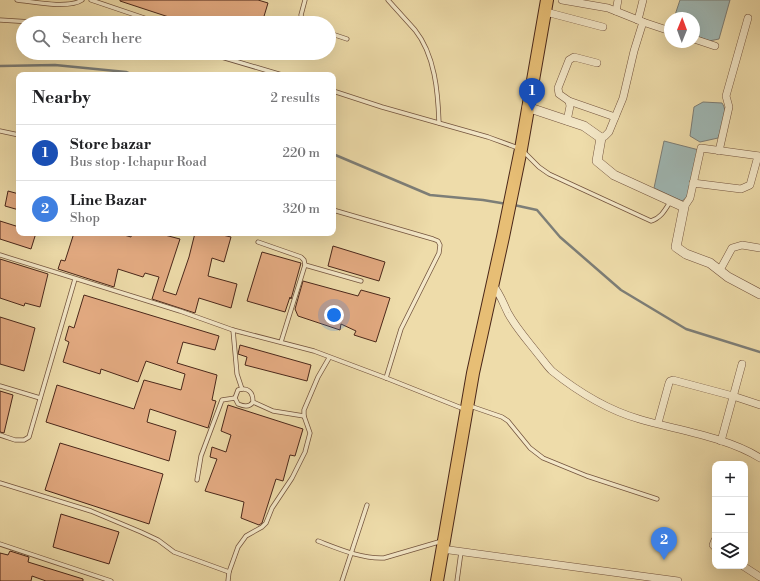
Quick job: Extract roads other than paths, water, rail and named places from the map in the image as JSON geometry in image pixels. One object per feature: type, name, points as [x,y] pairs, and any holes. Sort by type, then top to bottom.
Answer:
[{"type":"main road","points":[[437,581],[442,545],[473,373],[521,149],[546,6]]},
{"type":"street","points":[[562,0],[589,4],[616,11],[664,29]]},
{"type":"street","points":[[616,11],[618,0]]},
{"type":"street","points":[[644,0],[623,98],[609,132],[601,138],[597,161],[614,175],[684,207]]},
{"type":"street","points":[[546,6],[603,27]]},
{"type":"street","points":[[719,151],[729,107],[726,96],[748,18]]},
{"type":"street","points":[[700,41],[715,46]]},
{"type":"street","points":[[597,63],[574,57],[569,60],[560,81],[558,91],[559,94],[569,102],[615,117]]},
{"type":"street","points":[[567,121],[570,106],[569,102]]},
{"type":"street","points":[[527,108],[584,126],[601,138]]},
{"type":"street","points":[[693,183],[741,189],[746,188],[750,185],[759,156],[701,148],[693,183],[690,198],[684,207],[676,247],[686,254],[710,263],[728,277],[760,294]]},
{"type":"street","points":[[720,270],[732,248],[742,245],[760,248]]},
{"type":"street","points":[[492,284],[499,292],[508,313],[524,337],[551,370],[582,392],[610,408],[639,419],[721,441],[758,457]]},
{"type":"street","points":[[721,441],[742,364]]},
{"type":"street","points":[[658,423],[670,381],[673,380],[760,405]]},
{"type":"street","points":[[442,545],[461,552],[678,581]]},
{"type":"street","points":[[748,569],[760,577]]},
{"type":"lane","points":[[17,0],[61,4],[76,3],[82,0]]},
{"type":"lane","points":[[91,0],[139,16]]},
{"type":"lane","points":[[301,16],[305,0]]},
{"type":"lane","points":[[388,0],[415,31],[425,46],[430,58],[438,98],[439,123]]},
{"type":"lane","points":[[0,20],[16,21]]},
{"type":"lane","points":[[336,35],[347,39]]},
{"type":"lane","points":[[232,60],[272,72]]},
{"type":"lane","points":[[336,92],[488,137],[521,149],[539,167],[549,174],[651,221],[661,215],[670,201]]},
{"type":"lane","points":[[0,131],[16,134]]},
{"type":"lane","points":[[336,211],[433,238],[438,241],[440,245],[439,253],[401,329],[386,378]]},
{"type":"lane","points":[[258,242],[301,257],[304,260],[305,265],[281,342]]},
{"type":"lane","points":[[0,255],[180,311],[233,330],[314,351],[329,358],[467,408],[502,417],[512,426],[530,448],[543,458],[587,476],[657,499]]},
{"type":"lane","points":[[305,265],[361,281]]},
{"type":"lane","points":[[0,435],[16,440],[24,440],[29,437],[75,279]]},
{"type":"lane","points":[[233,330],[237,374],[242,389]]},
{"type":"lane","points":[[228,581],[238,547],[246,536],[262,528],[266,523],[272,508],[292,478],[302,459],[309,441],[310,433],[304,416],[305,406],[329,358]]},
{"type":"lane","points":[[0,386],[40,398]]},
{"type":"lane","points":[[245,389],[251,392],[253,402],[252,404],[246,406],[238,404],[235,398],[238,390],[245,389]]},
{"type":"lane","points":[[197,480],[201,456],[222,400],[235,398]]},
{"type":"lane","points":[[253,402],[273,412],[304,416]]},
{"type":"lane","points":[[0,483],[92,511],[158,540],[174,552],[230,572]]},
{"type":"lane","points":[[342,581],[367,505]]},
{"type":"lane","points":[[318,541],[351,553],[375,559],[442,545]]},
{"type":"lane","points":[[0,544],[111,581]]},
{"type":"lane","points":[[457,581],[461,552]]},
{"type":"water","points":[[680,0],[730,0],[719,39],[709,41],[700,37],[700,12],[676,12]]},
{"type":"water","points":[[703,102],[722,103],[725,116],[718,138],[700,142],[690,136],[694,107]]},
{"type":"water","points":[[664,141],[699,150],[687,197],[682,201],[654,188]]},
{"type":"waterway","points":[[0,66],[55,65],[126,72]]},
{"type":"waterway","points":[[336,155],[430,195],[507,204]]},
{"type":"waterway","points":[[514,205],[537,210],[560,237],[621,290],[686,329],[760,352]]},
{"type":"place","name":"Store bazar","points":[[532,111]]},
{"type":"place","name":"Line Bazar","points":[[664,560]]}]
